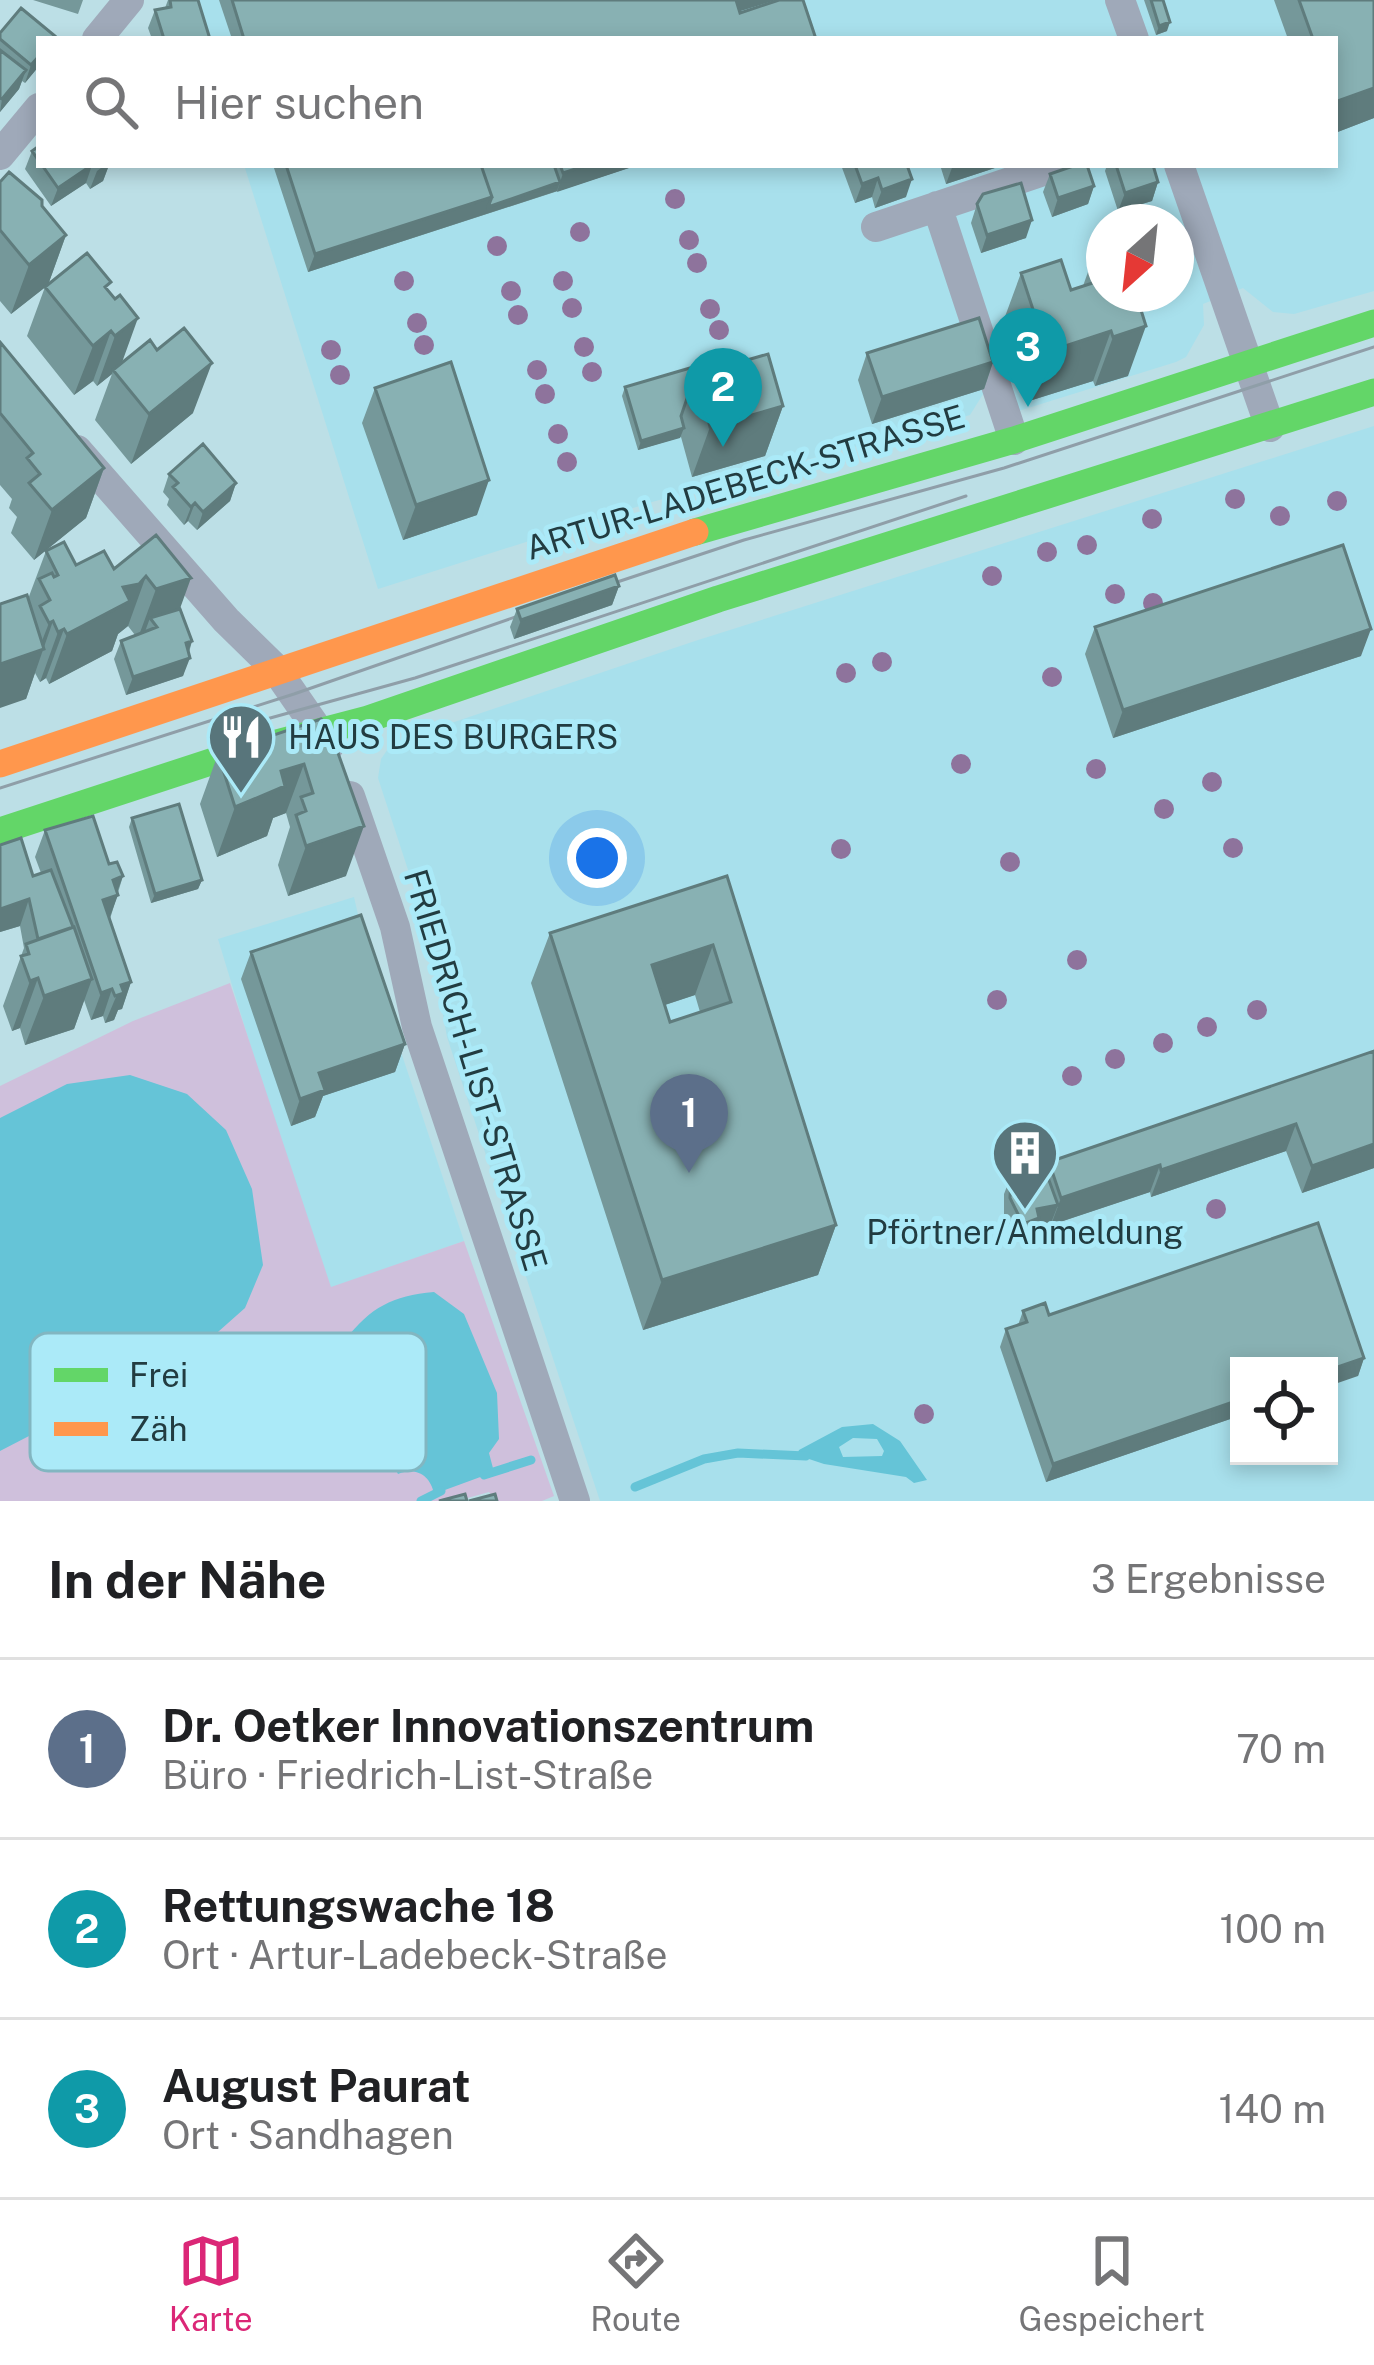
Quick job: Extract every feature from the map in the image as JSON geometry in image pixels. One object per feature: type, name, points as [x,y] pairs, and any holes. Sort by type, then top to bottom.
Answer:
[{"type":"street","points":[[99,36],[129,0]]},
{"type":"street","points":[[1120,0],[1133,36]]},
{"type":"street","points":[[0,155],[36,112]]},
{"type":"street","points":[[876,227],[1052,168]]},
{"type":"street","points":[[1180,168],[1270,427]]},
{"type":"street","points":[[937,206],[1013,440]]},
{"type":"street","name":"ARTUR-LADEBECK-STRASSE","points":[[0,764],[626,552],[1013,440],[1374,323]]},
{"type":"street","points":[[0,831],[235,754],[322,732],[718,599],[1374,392]]},
{"type":"street","points":[[52,421],[226,620],[274,668],[322,732]]},
{"type":"street","name":"FRIEDRICH-LIST-STRASSE","points":[[322,732],[343,775],[394,927],[417,1028],[575,1501]]},
{"type":"shaded area","points":[[193,0],[1374,0],[1374,291],[1294,314],[1273,312],[1243,288],[1203,304],[1204,325],[1186,357],[1176,362],[996,418],[985,391],[970,415],[652,502],[378,589],[245,168],[1338,168],[1338,36],[204,36]]},
{"type":"shaded area","points":[[1374,426],[1374,1501],[600,1501],[447,1037],[428,931],[378,778],[381,759],[392,743],[695,641]]},
{"type":"shaded area","points":[[354,897],[364,941],[464,1241],[331,1288],[278,1136],[218,939]]},
{"type":"shaded area","points":[[230,983],[331,1287],[464,1241],[554,1496],[542,1501],[496,1501],[489,1492],[457,1501],[0,1501],[0,1086],[133,1021]]},
{"type":"shaded area","points":[[130,1075],[187,1094],[226,1130],[252,1189],[263,1265],[245,1308],[217,1333],[30,1333],[30,1435],[0,1451],[0,1118],[67,1084]]},
{"type":"shaded area","points":[[434,1292],[464,1314],[497,1393],[499,1439],[489,1453],[494,1472],[434,1494],[422,1474],[411,1471],[426,1471],[426,1333],[351,1333],[384,1305]]},
{"type":"shaded area","points":[[873,1424],[900,1441],[927,1480],[914,1483],[906,1477],[797,1455],[842,1427]],"holes":[[[853,1438],[877,1439],[882,1456],[843,1457],[839,1447]]]},
{"type":"building","points":[[170,0],[198,0],[209,36],[163,36],[155,10],[171,7]]},
{"type":"building","points":[[232,0],[736,0],[740,13],[779,0],[803,0],[815,36],[243,36]]},
{"type":"building","points":[[1151,0],[1163,0],[1170,22],[1159,26]]},
{"type":"building","points":[[1299,0],[1374,0],[1374,88],[1338,101],[1338,36],[1312,36]]},
{"type":"building","points":[[21,8],[55,36],[36,36],[36,59],[31,65],[0,39]]},
{"type":"building","points":[[0,50],[26,70],[2,99],[0,98]]},
{"type":"building","points":[[44,168],[88,168],[58,188]]},
{"type":"building","points":[[287,168],[482,168],[492,197],[315,254]]},
{"type":"building","points":[[482,168],[555,168],[560,182],[488,207],[492,197]]},
{"type":"building","points":[[856,168],[908,168],[912,179],[882,190],[878,178],[862,184]]},
{"type":"building","points":[[1088,168],[1094,186],[1058,198],[1050,174]]},
{"type":"building","points":[[1117,168],[1154,168],[1158,182],[1125,193]]},
{"type":"building","points":[[9,172],[42,200],[66,235],[29,265],[0,230],[0,182]]},
{"type":"building","points":[[1021,183],[1032,220],[987,235],[977,204],[983,194]]},
{"type":"building","points":[[87,253],[111,282],[105,287],[115,299],[120,295],[138,318],[93,346],[45,287]]},
{"type":"building","points":[[1061,260],[1071,290],[1086,285],[1086,312],[1142,312],[1146,326],[1113,337],[1111,331],[1047,352],[1021,273]]},
{"type":"building","points":[[979,318],[993,362],[882,397],[867,353]]},
{"type":"building","points":[[184,328],[212,363],[149,414],[113,370],[150,340],[157,350]]},
{"type":"building","points":[[0,342],[104,468],[52,510],[29,483],[40,474],[27,458],[33,453],[0,413]]},
{"type":"building","points":[[768,354],[783,406],[710,427],[695,375]]},
{"type":"building","points":[[451,362],[489,480],[416,505],[375,388]]},
{"type":"building","points":[[697,366],[699,374],[681,416],[684,428],[641,441],[625,387]]},
{"type":"building","points":[[203,444],[236,483],[203,512],[195,503],[191,507],[173,487],[178,483],[169,474]]},
{"type":"building","points":[[156,535],[191,578],[156,589],[146,576],[139,584],[123,587],[130,601],[67,634],[64,629],[58,632],[53,621],[49,623],[40,606],[50,600],[39,579],[58,575],[46,551],[64,542],[76,565],[104,551],[114,569]]},
{"type":"building","points":[[1343,545],[1371,629],[1123,710],[1095,627]]},
{"type":"building","points":[[615,575],[619,586],[521,620],[517,609]]},
{"type":"building","points":[[27,595],[44,649],[0,664],[0,604]]},
{"type":"building","points":[[180,609],[192,641],[186,643],[190,658],[133,677],[121,641],[157,627],[150,618]]},
{"type":"building","points":[[321,719],[328,725],[364,826],[306,846],[296,815],[306,811],[301,797],[313,793],[304,764],[281,771],[285,786],[235,807],[218,754]]},
{"type":"building","points":[[179,804],[202,880],[155,894],[132,818]]},
{"type":"building","points":[[93,816],[109,864],[117,862],[123,876],[113,880],[118,895],[103,900],[131,982],[121,985],[124,993],[115,996],[112,989],[101,993],[45,830]]},
{"type":"building","points":[[21,838],[33,876],[51,870],[73,927],[38,939],[29,899],[0,909],[0,845]]},
{"type":"building","points":[[727,876],[836,1225],[662,1280],[550,933]],"holes":[[[713,945],[731,1002],[670,1022],[652,965]]]},
{"type":"building","points":[[361,915],[405,1044],[319,1073],[325,1090],[300,1099],[251,952]]},
{"type":"building","points":[[74,927],[92,979],[44,996],[38,978],[30,981],[21,956],[29,954],[26,944]]},
{"type":"building","points":[[1374,1051],[1374,1144],[1312,1166],[1296,1124],[1061,1198],[1049,1162]]},
{"type":"building","points":[[1046,1172],[1058,1205],[1037,1209],[1039,1218],[1026,1223],[1010,1198],[1011,1176],[1024,1173],[1027,1181]]},
{"type":"building","points":[[1318,1223],[1364,1358],[1338,1367],[1338,1357],[1230,1357],[1230,1403],[1053,1464],[1006,1329],[1027,1322],[1023,1311],[1045,1303],[1049,1315]]},
{"type":"building","points":[[465,1494],[467,1501],[439,1501]]},
{"type":"building","points":[[495,1494],[497,1501],[469,1501]]},
{"type":"waterway","points":[[635,1487],[704,1459],[738,1453],[806,1456]]},
{"type":"waterway","points":[[484,1475],[531,1460]]},
{"type":"waterway","points":[[421,1501],[441,1491]]},
{"type":"tram line","points":[[584,593],[744,540],[1004,468],[1374,347]]},
{"type":"tram line","points":[[263,720],[415,678],[966,496]]},
{"type":"tram line","points":[[0,788],[294,694],[544,607]]},
{"type":"traffic: fast","points":[[695,532],[1014,440],[1374,323]]},
{"type":"traffic: fast","points":[[0,831],[235,754],[368,719],[718,599],[1374,392]]},
{"type":"traffic: slow","points":[[0,764],[695,532]]},
{"type":"place","name":"August Paurat","points":[[1028,407]]},
{"type":"place","name":"Rettungswache 18","points":[[723,447]]},
{"type":"place","name":"HAUS DES BURGERS","points":[[241,796]]},
{"type":"place","name":"Dr. Oetker Innovationszentrum","points":[[689,1173]]},
{"type":"place","name":"Pförtner/Anmeldung","points":[[1025,1212]]}]
